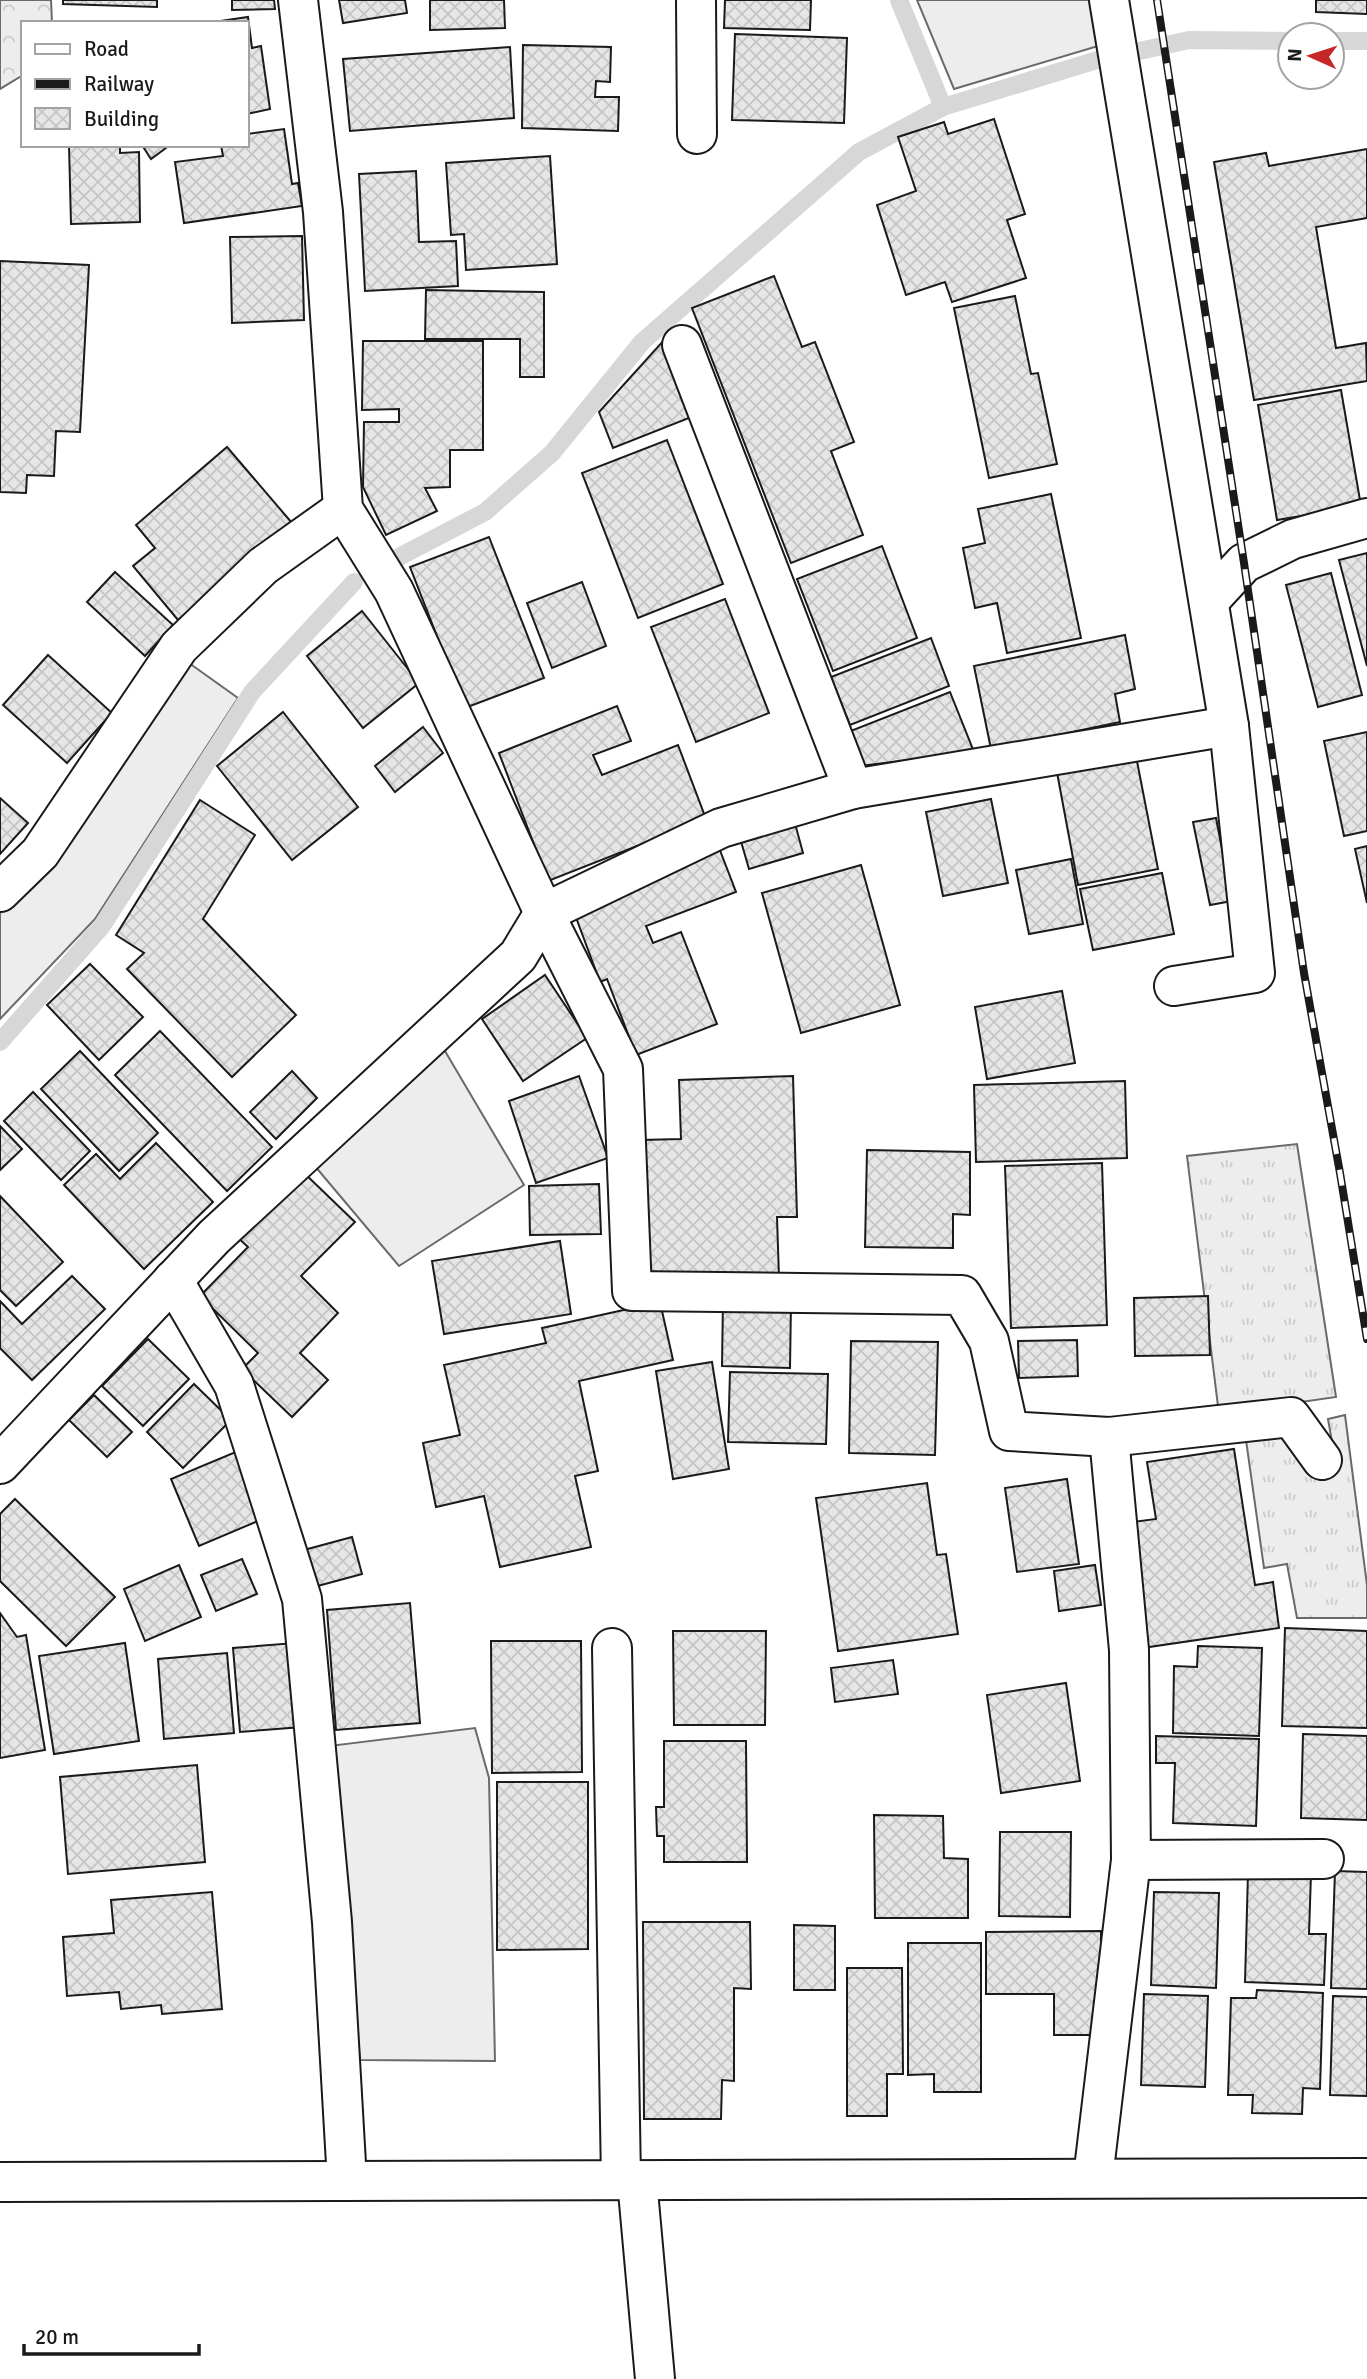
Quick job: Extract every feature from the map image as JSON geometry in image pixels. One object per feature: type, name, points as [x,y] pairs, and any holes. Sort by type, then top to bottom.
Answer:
[{"type":"street","points":[[298,0],[323,212],[342,509],[394,591],[544,913],[623,1069],[632,1290],[962,1295],[989,1341],[1009,1431],[1109,1437],[1292,1417],[1322,1460]]},
{"type":"street","points":[[696,0],[697,134]]},
{"type":"street","points":[[1109,0],[1229,726],[1255,973],[1174,986]]},
{"type":"street","points":[[682,345],[853,789]]},
{"type":"street","points":[[0,892],[40,853],[179,647],[263,566],[342,509]]},
{"type":"street","points":[[1209,601],[1244,563],[1293,539],[1367,518]]},
{"type":"street","points":[[0,1464],[214,1237],[518,956],[544,913],[721,828],[853,789],[1229,726]]},
{"type":"street","points":[[173,1280],[234,1385],[302,1599],[332,1922],[347,2181]]},
{"type":"street","points":[[1093,2178],[1131,1860],[1129,1650],[1109,1437]]},
{"type":"street","points":[[612,1648],[629,2180],[655,2379]]},
{"type":"street","points":[[1131,1860],[1324,1859]]},
{"type":"street","points":[[0,2182],[1367,2178]]},
{"type":"green space","points":[[0,0],[51,0],[52,21],[21,21],[21,76],[0,89]]},
{"type":"green space","points":[[1297,1144],[1336,1397],[1219,1414],[1187,1156]]},
{"type":"green space","points":[[1345,1415],[1367,1585],[1367,1618],[1297,1618],[1287,1564],[1264,1568],[1245,1433],[1281,1430],[1337,1471],[1328,1419]]},
{"type":"shaded area","points":[[917,0],[1091,0],[1098,46],[954,89]]},
{"type":"shaded area","points":[[189,663],[238,698],[95,919],[0,1019],[0,913],[49,861]]},
{"type":"shaded area","points":[[442,1046],[524,1185],[399,1266],[314,1165]]},
{"type":"shaded area","points":[[475,1728],[489,1778],[495,2061],[360,2060],[329,1746]]},
{"type":"building","points":[[63,0],[157,0],[157,7],[63,4]]},
{"type":"building","points":[[232,0],[274,0],[275,9],[232,10]]},
{"type":"building","points":[[339,0],[405,0],[407,13],[343,23]]},
{"type":"building","points":[[430,0],[504,0],[505,28],[430,30]]},
{"type":"building","points":[[725,0],[811,0],[810,30],[724,28]]},
{"type":"building","points":[[1316,0],[1367,0],[1367,14],[1316,12]]},
{"type":"building","points":[[248,17],[252,48],[261,46],[270,109],[248,114],[248,21],[221,21]]},
{"type":"building","points":[[735,34],[847,38],[844,123],[732,120]]},
{"type":"building","points":[[523,45],[611,47],[610,82],[596,81],[595,97],[619,97],[618,131],[522,128]]},
{"type":"building","points":[[510,47],[514,118],[350,131],[343,59]]},
{"type":"building","points":[[994,119],[1025,214],[1007,220],[1026,278],[952,302],[945,282],[906,295],[877,205],[916,191],[898,137],[944,122],[948,134]]},
{"type":"building","points":[[284,129],[292,184],[298,183],[302,206],[184,223],[175,162],[223,156],[221,147],[248,147],[248,134]]},
{"type":"building","points":[[69,147],[120,147],[120,153],[139,152],[140,222],[71,224]]},
{"type":"building","points":[[143,147],[167,147],[151,159]]},
{"type":"building","points":[[1367,149],[1367,218],[1316,227],[1336,348],[1366,343],[1367,381],[1254,400],[1214,162],[1266,153],[1269,166]]},
{"type":"building","points":[[550,156],[557,264],[466,270],[464,234],[451,235],[446,163]]},
{"type":"building","points":[[416,171],[419,242],[456,241],[458,286],[365,291],[359,174]]},
{"type":"building","points":[[302,236],[304,320],[232,323],[230,237]]},
{"type":"building","points":[[0,261],[89,265],[80,432],[56,431],[54,476],[27,475],[26,493],[0,492]]},
{"type":"building","points":[[774,276],[802,347],[815,342],[854,442],[831,451],[863,535],[791,563],[692,308]]},
{"type":"building","points":[[426,290],[544,292],[544,377],[520,377],[520,339],[425,339]]},
{"type":"building","points":[[1015,296],[1031,374],[1038,373],[1057,464],[989,478],[954,308]]},
{"type":"building","points":[[664,340],[694,416],[613,448],[599,412]]},
{"type":"building","points":[[363,341],[483,341],[483,450],[450,450],[450,487],[425,488],[437,511],[386,535],[363,487],[364,422],[399,422],[399,409],[362,410]]},
{"type":"building","points":[[1341,390],[1361,506],[1277,520],[1258,405]]},
{"type":"building","points":[[667,440],[723,584],[638,618],[582,473]]},
{"type":"building","points":[[227,447],[292,523],[178,620],[133,566],[155,548],[136,525]]},
{"type":"building","points":[[1051,494],[1081,638],[1007,653],[997,603],[975,608],[963,548],[985,543],[978,509]]},
{"type":"building","points":[[489,537],[544,678],[465,708],[410,567]]},
{"type":"building","points":[[882,546],[917,638],[833,671],[797,579]]},
{"type":"building","points":[[1367,553],[1367,666],[1339,560]]},
{"type":"building","points":[[115,572],[173,625],[145,656],[87,602]]},
{"type":"building","points":[[1331,573],[1362,695],[1318,707],[1286,585]]},
{"type":"building","points":[[582,582],[606,646],[552,668],[527,603]]},
{"type":"building","points":[[725,599],[769,713],[696,742],[651,627]]},
{"type":"building","points":[[362,611],[419,683],[363,728],[307,656]]},
{"type":"building","points":[[1125,635],[1135,689],[1115,694],[1120,722],[991,749],[974,666]]},
{"type":"building","points":[[931,638],[949,686],[850,725],[831,677]]},
{"type":"building","points":[[48,655],[112,713],[67,763],[3,705]]},
{"type":"building","points":[[950,692],[974,752],[860,766],[848,732]]},
{"type":"building","points":[[617,706],[631,741],[593,755],[602,775],[678,745],[706,819],[548,881],[499,753]]},
{"type":"building","points":[[283,712],[358,807],[292,860],[217,766]]},
{"type":"building","points":[[423,727],[443,753],[395,792],[375,766]]},
{"type":"building","points":[[1367,732],[1367,831],[1344,836],[1324,741]]},
{"type":"building","points":[[1135,751],[1158,869],[1078,885],[1056,767]]},
{"type":"building","points":[[0,798],[28,823],[0,854]]},
{"type":"building","points":[[991,799],[1008,883],[943,896],[926,812]]},
{"type":"building","points":[[200,800],[255,835],[203,919],[296,1015],[232,1077],[127,969],[144,953],[116,935]]},
{"type":"building","points":[[793,816],[803,853],[749,869],[738,831]]},
{"type":"building","points":[[1216,818],[1232,901],[1210,905],[1193,822]]},
{"type":"building","points":[[716,840],[736,892],[646,926],[653,943],[681,932],[717,1024],[636,1055],[607,979],[600,982],[574,912]]},
{"type":"building","points":[[1367,846],[1367,903],[1355,849]]},
{"type":"building","points":[[1071,859],[1083,924],[1029,934],[1016,870]]},
{"type":"building","points":[[861,865],[900,1005],[801,1033],[762,893]]},
{"type":"building","points":[[1162,873],[1174,934],[1093,950],[1080,889]]},
{"type":"building","points":[[90,964],[143,1017],[99,1060],[47,1005]]},
{"type":"building","points":[[545,975],[587,1038],[523,1081],[482,1019]]},
{"type":"building","points":[[1062,991],[1075,1063],[987,1079],[975,1007]]},
{"type":"building","points":[[160,1031],[272,1147],[227,1191],[115,1075]]},
{"type":"building","points":[[80,1051],[158,1133],[119,1171],[41,1089]]},
{"type":"building","points":[[292,1071],[317,1098],[276,1139],[250,1112]]},
{"type":"building","points":[[579,1076],[608,1158],[536,1183],[509,1101]]},
{"type":"building","points":[[793,1076],[797,1217],[777,1217],[779,1278],[645,1282],[641,1140],[681,1139],[679,1080]]},
{"type":"building","points":[[1125,1081],[1127,1158],[976,1162],[974,1085]]},
{"type":"building","points":[[33,1092],[90,1151],[61,1180],[4,1121]]},
{"type":"building","points":[[0,1126],[22,1149],[0,1170]]},
{"type":"building","points":[[156,1143],[213,1202],[144,1269],[64,1185],[96,1154],[120,1179]]},
{"type":"building","points":[[867,1150],[970,1152],[970,1215],[953,1214],[953,1248],[865,1247]]},
{"type":"building","points":[[1102,1163],[1107,1325],[1011,1328],[1005,1166]]},
{"type":"building","points":[[301,1170],[355,1222],[301,1276],[338,1313],[300,1353],[328,1380],[292,1417],[242,1369],[258,1353],[200,1296],[248,1247],[236,1236]]},
{"type":"building","points":[[599,1184],[601,1234],[530,1235],[529,1186]]},
{"type":"building","points":[[0,1196],[63,1262],[16,1306],[0,1290]]},
{"type":"building","points":[[560,1241],[571,1314],[444,1334],[432,1261]]},
{"type":"building","points":[[72,1276],[105,1309],[32,1380],[0,1348],[0,1301],[22,1324]]},
{"type":"building","points":[[1208,1296],[1210,1355],[1135,1356],[1134,1298]]},
{"type":"building","points":[[723,1301],[791,1302],[790,1368],[722,1366]]},
{"type":"building","points":[[660,1302],[673,1360],[579,1381],[598,1471],[575,1476],[591,1547],[500,1567],[484,1496],[436,1507],[423,1443],[460,1435],[444,1365],[546,1343],[542,1328]]},
{"type":"building","points":[[148,1339],[189,1379],[143,1426],[102,1386]]},
{"type":"building","points":[[1077,1340],[1078,1376],[1019,1378],[1018,1341]]},
{"type":"building","points":[[851,1341],[938,1342],[935,1455],[849,1453]]},
{"type":"building","points":[[712,1362],[729,1469],[673,1479],[656,1371]]},
{"type":"building","points":[[730,1372],[828,1374],[826,1444],[728,1442]]},
{"type":"building","points":[[194,1384],[231,1420],[183,1468],[147,1432]]},
{"type":"building","points":[[94,1395],[132,1432],[107,1457],[69,1420]]},
{"type":"building","points":[[1234,1449],[1255,1585],[1273,1582],[1279,1628],[1142,1648],[1125,1523],[1156,1519],[1147,1462]]},
{"type":"building","points":[[238,1451],[265,1518],[199,1546],[171,1479]]},
{"type":"building","points":[[1067,1479],[1079,1564],[1017,1572],[1005,1488]]},
{"type":"building","points":[[927,1483],[937,1555],[946,1554],[958,1634],[838,1651],[816,1498]]},
{"type":"building","points":[[15,1499],[115,1597],[66,1646],[0,1581],[0,1514]]},
{"type":"building","points":[[352,1537],[362,1574],[314,1587],[304,1550]]},
{"type":"building","points":[[242,1559],[257,1594],[216,1611],[201,1575]]},
{"type":"building","points":[[179,1565],[201,1617],[145,1641],[124,1589]]},
{"type":"building","points":[[1095,1565],[1101,1605],[1059,1611],[1054,1571]]},
{"type":"building","points":[[410,1603],[420,1723],[336,1730],[327,1610]]},
{"type":"building","points":[[0,1613],[17,1637],[26,1635],[45,1750],[0,1758]]},
{"type":"building","points":[[1285,1628],[1367,1631],[1367,1728],[1282,1726]]},
{"type":"building","points":[[673,1631],[766,1631],[765,1725],[674,1725]]},
{"type":"building","points":[[491,1641],[581,1641],[582,1772],[492,1773]]},
{"type":"building","points":[[125,1643],[139,1741],[54,1754],[39,1656]]},
{"type":"building","points":[[295,1643],[302,1727],[240,1732],[233,1648]]},
{"type":"building","points":[[1198,1646],[1262,1648],[1259,1736],[1173,1733],[1174,1666],[1197,1667]]},
{"type":"building","points":[[227,1653],[234,1733],[164,1739],[158,1659]]},
{"type":"building","points":[[893,1660],[898,1694],[835,1702],[831,1668]]},
{"type":"building","points":[[1066,1683],[1080,1781],[1001,1793],[987,1695]]},
{"type":"building","points":[[1303,1734],[1367,1736],[1367,1820],[1301,1818]]},
{"type":"building","points":[[1156,1736],[1259,1739],[1256,1826],[1173,1823],[1175,1763],[1156,1763]]},
{"type":"building","points":[[664,1741],[746,1741],[747,1862],[664,1862],[664,1836],[657,1836],[656,1807],[664,1807]]},
{"type":"building","points":[[197,1765],[205,1862],[68,1874],[60,1777]]},
{"type":"building","points":[[497,1782],[588,1782],[588,1949],[497,1950]]},
{"type":"building","points":[[874,1815],[943,1816],[944,1858],[968,1859],[968,1918],[875,1918]]},
{"type":"building","points":[[1000,1832],[1071,1832],[1070,1917],[999,1916]]},
{"type":"building","points":[[1335,1871],[1367,1872],[1367,1989],[1331,1988]]},
{"type":"building","points":[[1248,1873],[1311,1874],[1309,1934],[1326,1934],[1324,1985],[1245,1982]]},
{"type":"building","points":[[212,1892],[222,2009],[162,2014],[161,2005],[121,2009],[119,1992],[67,1996],[63,1937],[114,1933],[111,1900]]},
{"type":"building","points":[[1154,1892],[1219,1893],[1216,1988],[1151,1985]]},
{"type":"building","points":[[643,1922],[750,1922],[751,1989],[734,1988],[734,2081],[722,2080],[721,2119],[644,2119]]},
{"type":"building","points":[[794,1925],[835,1926],[835,1990],[794,1990]]},
{"type":"building","points":[[1101,1931],[1101,2035],[1054,2035],[1054,1994],[986,1994],[986,1932]]},
{"type":"building","points":[[908,1943],[981,1943],[981,2092],[934,2092],[934,2074],[908,2075]]},
{"type":"building","points":[[847,1968],[902,1968],[903,2074],[887,2074],[887,2116],[847,2116]]},
{"type":"building","points":[[1257,1990],[1323,1993],[1320,2089],[1303,2088],[1302,2114],[1252,2113],[1253,2095],[1228,2095],[1231,1998],[1256,1998]]},
{"type":"building","points":[[1144,1994],[1208,1996],[1205,2087],[1141,2085]]},
{"type":"building","points":[[1333,1996],[1367,1997],[1367,2096],[1330,2095]]},
{"type":"waterway","points":[[899,0],[943,107]]},
{"type":"waterway","points":[[397,558],[485,512],[552,453],[642,342],[859,152],[943,107],[1094,61],[1189,40],[1276,41]]},
{"type":"waterway","points":[[1346,41],[1367,41]]},
{"type":"waterway","points":[[0,1042],[102,926],[252,692],[354,582]]},
{"type":"railway","points":[[1157,0],[1304,973],[1367,1339]]}]
